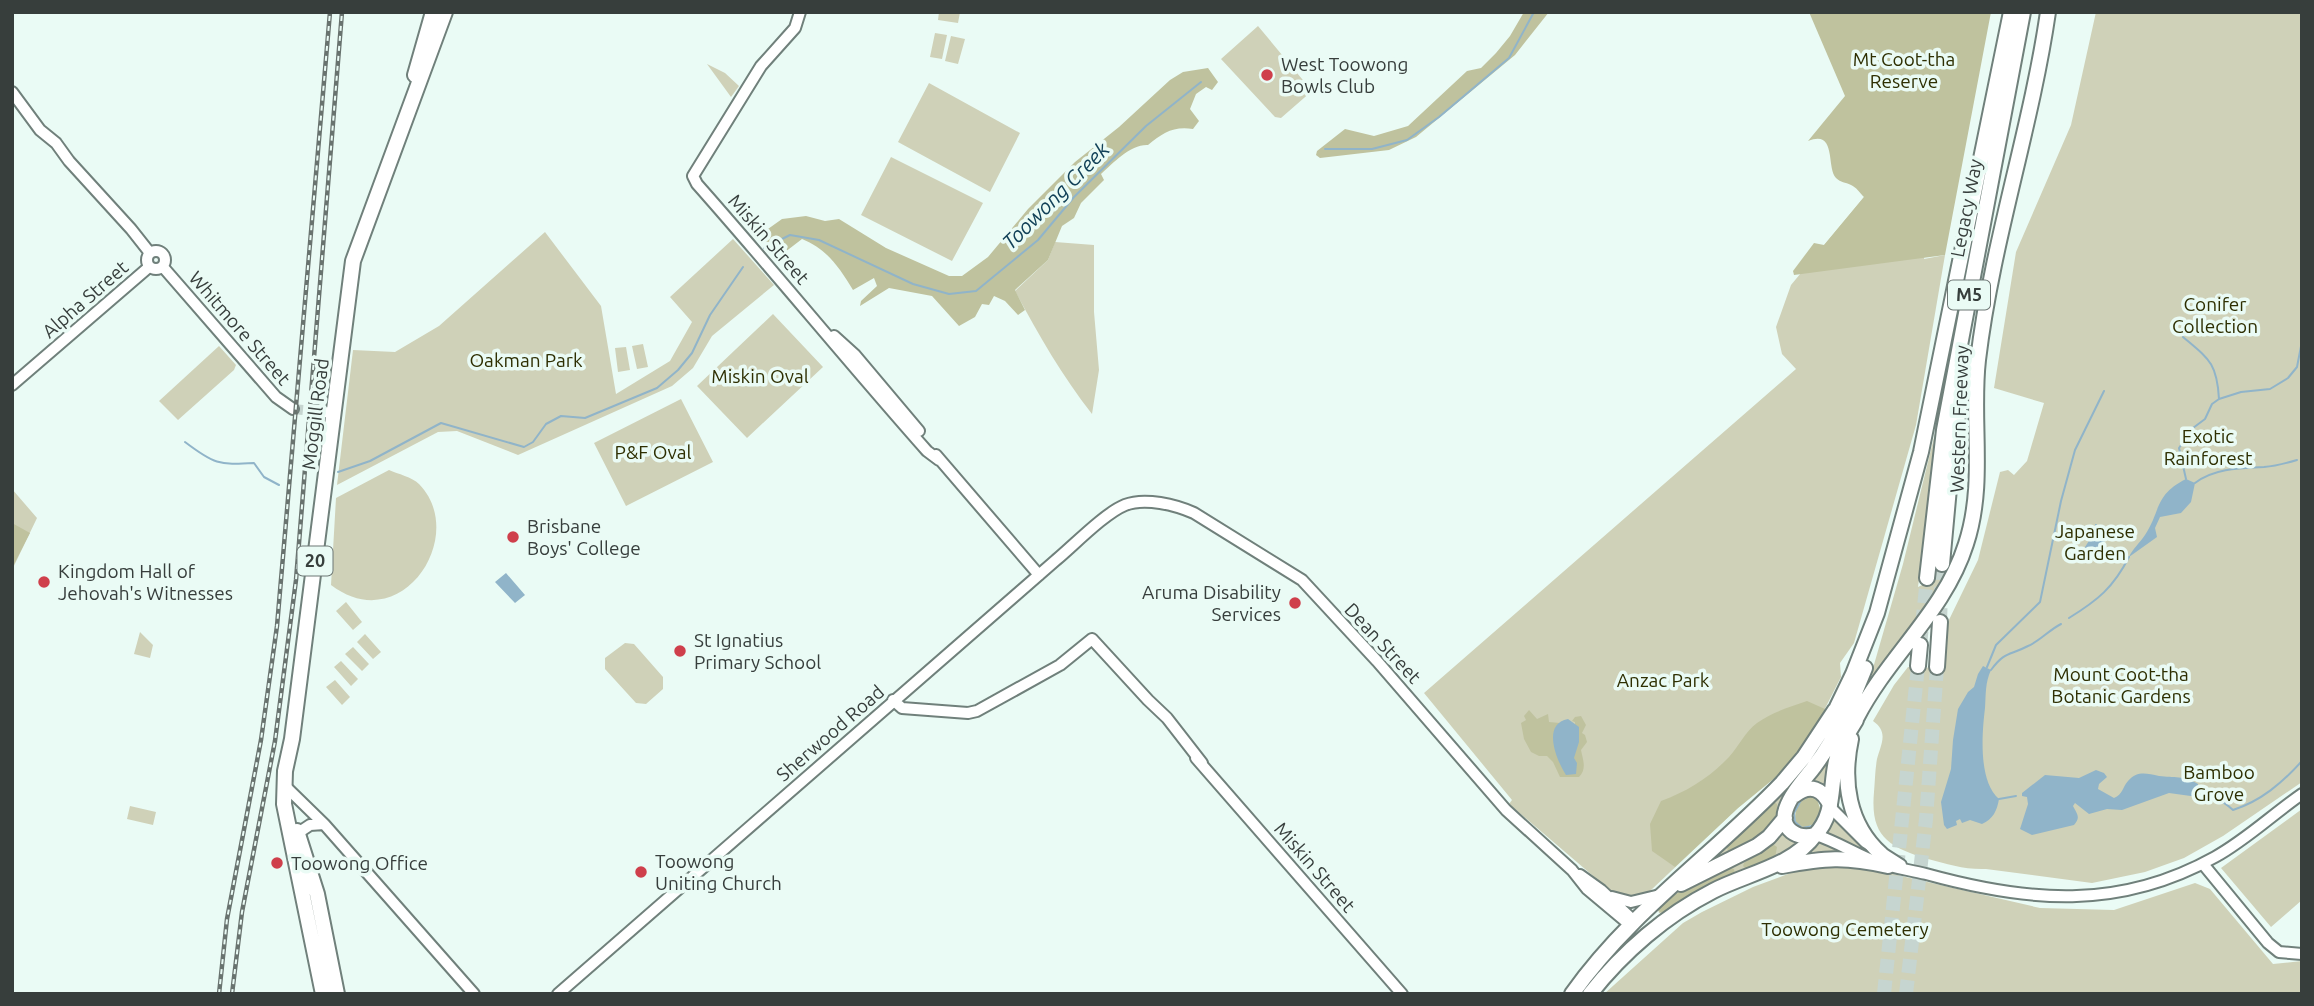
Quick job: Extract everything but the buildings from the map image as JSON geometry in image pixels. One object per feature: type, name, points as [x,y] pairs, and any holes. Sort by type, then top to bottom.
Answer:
[{"type":"highway","name":"Moggill Road","points":[[288,789],[353,261],[445,12]]},
{"type":"highway","name":"Western Freeway","points":[[1830,806],[1847,715],[1871,648],[1877,613],[1929,419],[2011,12]]},
{"type":"highway","name":"Legacy Way","points":[[1927,578],[1936,490],[1949,404],[2023,12]]},
{"type":"highway","name":"Legacy Way","points":[[1942,564],[1962,384],[2032,12]]},
{"type":"highway","name":"Western Freeway","points":[[1629,926],[1782,783],[1816,741],[1847,715],[1937,604],[1958,565],[1972,524],[1977,491],[1977,372],[1982,338],[2007,204],[2038,74],[2048,12]]},
{"type":"highway","name":"Moggill Road","points":[[411,101],[414,78],[431,15]]},
{"type":"highway","points":[[1937,667],[1940,622]]},
{"type":"highway","points":[[1918,666],[1920,645]]},
{"type":"highway","points":[[1662,894],[1757,846],[1769,837],[1785,818],[1789,802],[1847,715]]},
{"type":"highway","points":[[1847,715],[1850,800],[1863,833],[1885,860]]},
{"type":"highway","points":[[1591,994],[1638,944],[1670,917],[1713,891],[1795,854],[1815,835],[1825,821],[1830,806],[1823,793],[1812,788],[1801,790],[1789,802]]},
{"type":"highway","points":[[288,789],[317,894],[337,994]]},
{"type":"highway","points":[[288,789],[284,810],[323,994]]},
{"type":"highway","points":[[1785,818],[1788,828],[1794,834],[1803,837],[1815,835]]},
{"type":"highway","points":[[1758,871],[1808,860],[1885,860]]},
{"type":"highway","points":[[1572,994],[1599,957],[1629,926]]},
{"type":"highway","points":[[1581,994],[1629,926]]},
{"type":"street","name":"Miskin Street","points":[[803,12],[795,28],[761,66],[693,176],[697,184],[821,325],[855,355],[917,429],[939,460],[1039,575]]},
{"type":"street","points":[[12,92],[32,111],[41,125],[54,134],[80,170],[108,197],[118,215],[150,253]]},
{"type":"street","name":"Alpha Street","points":[[156,250],[164,254],[163,267],[154,270],[149,267],[147,258],[150,253],[156,250]]},
{"type":"street","name":"Alpha Street","points":[[12,385],[149,267]]},
{"type":"street","name":"Whitmore Street","points":[[163,267],[276,397],[293,409]]},
{"type":"street","points":[[313,411],[334,414]]},
{"type":"street","name":"Dean Street","points":[[1128,504],[1142,502],[1187,510],[1301,580],[1369,652],[1506,810],[1572,870],[1604,892],[1629,926]]},
{"type":"street","name":"Sherwood Road","points":[[558,994],[1039,575],[1113,512],[1128,504]]},
{"type":"street","name":"Miskin Street","points":[[893,701],[904,708],[977,711],[1060,666],[1092,639],[1402,994]]},
{"type":"street","points":[[288,789],[324,824],[474,994]]},
{"type":"street","points":[[1815,835],[1910,870],[1998,892],[2059,898],[2087,896],[2134,889],[2203,864],[2302,794]]},
{"type":"street","points":[[1830,806],[1856,835],[1885,860]]},
{"type":"street","points":[[298,833],[309,825],[324,824]]},
{"type":"street","points":[[2203,864],[2268,943],[2280,952],[2302,954]]},
{"type":"street","name":"Dean Street","points":[[1572,870],[1587,889],[1612,906]]},
{"type":"street","points":[[1604,892],[1617,900],[1627,902],[1662,894]]},
{"type":"green space","points":[[939,12],[960,12],[958,23],[938,20]]},
{"type":"green space","points":[[1524,12],[1549,12],[1515,55],[1416,137],[1389,150],[1320,158],[1316,155],[1317,151],[1345,129],[1374,136],[1408,126],[1467,71],[1481,68],[1510,36]]},
{"type":"green space","name":"Mt Coot-tha Reserve","points":[[1809,12],[1991,12],[1945,255],[1794,275],[1793,271],[1814,243],[1824,245],[1864,197],[1853,186],[1836,178],[1827,145],[1823,140],[1808,141],[1845,96]]},
{"type":"green space","name":"Anzac Park","points":[[1971,12],[1924,259],[1945,255],[1916,425],[1854,643],[1840,663],[1841,677],[1811,736],[1777,776],[1738,808],[1650,891],[1630,896],[1613,893],[1509,804],[1512,800],[1424,693],[1796,369],[1782,354],[1776,327],[1791,285],[1864,197]]},
{"type":"green space","name":"Mount Coot-tha Botanic Gardens","points":[[2096,12],[2302,12],[2302,782],[2223,836],[2184,858],[2145,872],[2092,883],[1971,869],[1928,859],[1892,844],[1884,838],[1875,819],[1875,771],[1882,734],[1873,721],[1908,667],[1942,668],[1947,624],[1978,560],[2000,472],[2008,470],[2014,475],[2027,461],[2044,403],[1994,388],[2016,252],[2071,125]]},
{"type":"green space","name":"West Toowong Bowls Club","points":[[1258,26],[1312,91],[1281,118],[1275,117],[1221,59]]},
{"type":"green space","points":[[935,33],[947,35],[942,59],[930,57]]},
{"type":"green space","points":[[951,36],[965,39],[958,64],[945,61]]},
{"type":"green space","points":[[707,64],[725,73],[739,86],[731,97]]},
{"type":"green space","points":[[1208,68],[1218,82],[1212,90],[1206,87],[1196,94],[1190,109],[1199,121],[1193,129],[1174,130],[1148,145],[1135,148],[1101,174],[1104,180],[1081,203],[1074,218],[1062,226],[1048,260],[1015,290],[1025,310],[1018,315],[1005,301],[994,296],[989,305],[982,304],[975,317],[959,326],[932,296],[889,288],[860,306],[861,301],[877,286],[874,278],[853,290],[832,260],[811,243],[802,239],[776,259],[761,234],[782,219],[806,216],[825,221],[839,219],[886,248],[949,276],[962,276],[988,257],[1028,209],[1075,162],[1119,127],[1170,80],[1183,72]]},
{"type":"green space","points":[[929,83],[1020,133],[990,192],[898,142]]},
{"type":"green space","points":[[891,157],[983,203],[952,261],[861,215]]},
{"type":"green space","name":"Oakman Park","points":[[545,232],[601,306],[616,394],[670,361],[692,322],[670,297],[733,239],[774,285],[712,336],[693,368],[672,386],[518,455],[457,431],[438,432],[337,485],[353,350],[395,352],[439,326]]},
{"type":"green space","points":[[1055,242],[1094,245],[1094,312],[1099,370],[1092,414],[1051,354],[1015,291],[1048,260]]},
{"type":"green space","name":"Miskin Oval","points":[[773,314],[823,367],[747,438],[697,386]]},
{"type":"green space","points":[[643,344],[648,367],[637,369],[632,346]]},
{"type":"green space","points":[[219,346],[236,365],[234,370],[178,420],[159,401]]},
{"type":"green space","points":[[626,347],[630,370],[618,372],[615,348]]},
{"type":"green space","name":"P&F Oval","points":[[681,399],[713,462],[626,506],[594,443]]},
{"type":"green space","points":[[1937,425],[1940,425],[1918,587],[1938,577],[1951,561],[1927,604],[1873,676],[1871,675],[1903,564]]},
{"type":"green space","points":[[389,470],[419,484],[432,505],[436,529],[432,553],[420,574],[403,590],[382,599],[357,598],[331,585],[336,498]]},
{"type":"green space","points":[[12,489],[37,518],[12,570]]},
{"type":"green space","points":[[12,523],[30,533],[12,568]]},
{"type":"green space","points":[[346,602],[362,622],[353,630],[336,611]]},
{"type":"green space","points":[[140,632],[153,645],[150,658],[134,654]]},
{"type":"green space","points":[[365,634],[381,652],[373,659],[357,642]]},
{"type":"green space","points":[[625,643],[634,644],[663,677],[663,689],[646,704],[636,703],[605,669],[605,658]]},
{"type":"green space","points":[[353,647],[369,664],[362,671],[345,654]]},
{"type":"green space","points":[[341,661],[358,679],[351,686],[334,667]]},
{"type":"green space","points":[[335,680],[350,697],[342,705],[326,687]]},
{"type":"green space","points":[[1807,701],[1825,709],[1811,736],[1777,776],[1675,867],[1652,851],[1650,824],[1661,801],[1706,778],[1729,757],[1757,723]]},
{"type":"green space","points":[[1529,710],[1537,719],[1548,714],[1549,722],[1560,723],[1556,727],[1573,758],[1575,722],[1572,721],[1581,716],[1586,725],[1582,733],[1587,742],[1581,750],[1584,768],[1579,777],[1560,777],[1547,756],[1531,752],[1524,739],[1521,723],[1526,720],[1524,716]]},
{"type":"green space","points":[[1838,736],[1829,795],[1807,784]]},
{"type":"green space","points":[[1818,747],[1768,835],[1697,871]]},
{"type":"green space","points":[[1809,796],[1817,799],[1821,811],[1814,824],[1804,828],[1797,824],[1796,812],[1799,804]]},
{"type":"green space","points":[[1774,802],[1777,804],[1776,814],[1762,836],[1728,852],[1727,847]]},
{"type":"green space","points":[[130,806],[156,812],[153,825],[127,819]]},
{"type":"green space","points":[[2302,809],[2302,900],[2271,927],[2221,868]]},
{"type":"green space","points":[[1834,814],[1879,859],[1824,834]]},
{"type":"green space","points":[[1781,829],[1789,839],[1801,844],[1665,913],[1659,913],[1657,906],[1665,900]]},
{"type":"green space","points":[[1822,842],[1855,854],[1800,859]]},
{"type":"green space","points":[[1771,843],[1777,847],[1775,858],[1747,870],[1743,866],[1744,863]]},
{"type":"green space","name":"Toowong Cemetery","points":[[1849,864],[2040,908],[2114,910],[2195,883],[2210,889],[2273,964],[2302,961],[2302,994],[1604,994],[1683,923],[1702,912],[1753,887],[1796,871]]},
{"type":"green space","points":[[1729,868],[1734,869],[1735,875],[1665,912],[1658,910],[1681,891]]},
{"type":"water","points":[[2186,479],[2195,483],[2191,502],[2181,513],[2160,517],[2155,528],[2157,537],[2129,557],[2150,526],[2163,497]]},
{"type":"water","points":[[2101,527],[2106,529],[2107,535],[2101,550],[2087,555],[2082,562],[2080,555]]},
{"type":"water","points":[[506,573],[525,595],[515,603],[495,582]]},
{"type":"water","points":[[1983,666],[1991,670],[1986,689],[1983,756],[1988,781],[1999,799],[1996,811],[1986,822],[1982,824],[1970,820],[1962,823],[1960,819],[1956,821],[1957,825],[1947,829],[1941,802],[1951,769],[1958,709],[1974,687]]},
{"type":"water","points":[[1568,719],[1579,727],[1579,742],[1574,758],[1577,763],[1576,774],[1566,775],[1556,752],[1553,735],[1560,722]]},
{"type":"water","points":[[2096,770],[2107,777],[2099,784],[2098,789],[2114,798],[2135,775],[2143,774],[2193,781],[2198,784],[2198,797],[2169,793],[2122,810],[2107,809],[2089,814],[2075,803],[2073,806],[2078,818],[2074,825],[2032,835],[2020,829],[2028,804],[2027,797],[2022,796],[2022,793],[2045,775],[2079,778]]},
{"type":"waterway","name":"Toowong Creek","points":[[1325,149],[1372,149],[1407,140],[1439,117],[1509,58],[1534,12]]},
{"type":"waterway","name":"Toowong Creek","points":[[764,248],[790,235],[819,240],[913,284],[949,294],[976,291],[1038,240],[1074,197],[1146,126],[1201,82]]},
{"type":"waterway","name":"Toowong Creek","points":[[338,472],[370,461],[441,423],[524,447],[533,442],[546,424],[561,416],[585,418],[657,388],[678,370],[692,353],[710,315],[743,267]]},
{"type":"waterway","points":[[2183,337],[2214,369],[2219,399]]},
{"type":"waterway","points":[[2186,479],[2179,448],[2193,428],[2205,419],[2212,404],[2241,392],[2270,389],[2288,378],[2297,367],[2302,341]]},
{"type":"waterway","points":[[1987,667],[1996,645],[2040,602],[2061,501],[2075,450],[2104,391]]},
{"type":"waterway","name":"Toowong Creek","points":[[185,442],[217,462],[254,463],[264,477],[279,485]]},
{"type":"waterway","points":[[2195,483],[2219,472],[2273,466],[2297,460]]},
{"type":"waterway","points":[[2096,525],[2098,529]]},
{"type":"waterway","points":[[2069,618],[2104,592],[2129,557]]},
{"type":"waterway","points":[[1991,670],[2004,657],[2032,644],[2061,624]]},
{"type":"waterway","points":[[2198,797],[2217,799],[2233,810],[2253,802],[2270,790],[2302,761]]},
{"type":"waterway","points":[[1811,795],[1821,802],[1821,811],[1813,826],[1802,828],[1795,822],[1794,813],[1801,800],[1811,795]]},
{"type":"waterway","points":[[1999,799],[2016,796]]},
{"type":"tunnel","points":[[293,409],[313,411]]},
{"type":"tunnel","points":[[1940,622],[1942,564]]},
{"type":"tunnel","points":[[1920,645],[1927,578]]},
{"type":"tunnel","points":[[1884,994],[1918,666]]},
{"type":"tunnel","points":[[1906,994],[1926,819],[1937,667]]},
{"type":"railway","points":[[219,994],[227,919],[261,740],[277,626],[330,12]]},
{"type":"railway","points":[[232,994],[242,912],[275,741],[296,580],[342,12]]},
{"type":"place","name":"West Toowong Bowls Club","points":[[1267,75]]},
{"type":"place","name":"Brisbane Boys' College","points":[[513,537]]},
{"type":"place","name":"Kingdom Hall of Jehovah's Witnesses","points":[[44,582]]},
{"type":"place","name":"Aruma Disability Services","points":[[1295,603]]},
{"type":"place","name":"St Ignatius Primary School","points":[[680,651]]},
{"type":"place","name":"Toowong Office","points":[[277,863]]},
{"type":"place","name":"Toowong Uniting Church","points":[[641,872]]},
{"type":"park label","name":"Conifer Collection","points":[[2215,315]]},
{"type":"park label","name":"Exotic Rainforest","points":[[2208,447]]},
{"type":"park label","name":"Japanese Garden","points":[[2095,542]]},
{"type":"park label","name":"Bamboo Grove","points":[[2219,783]]}]
